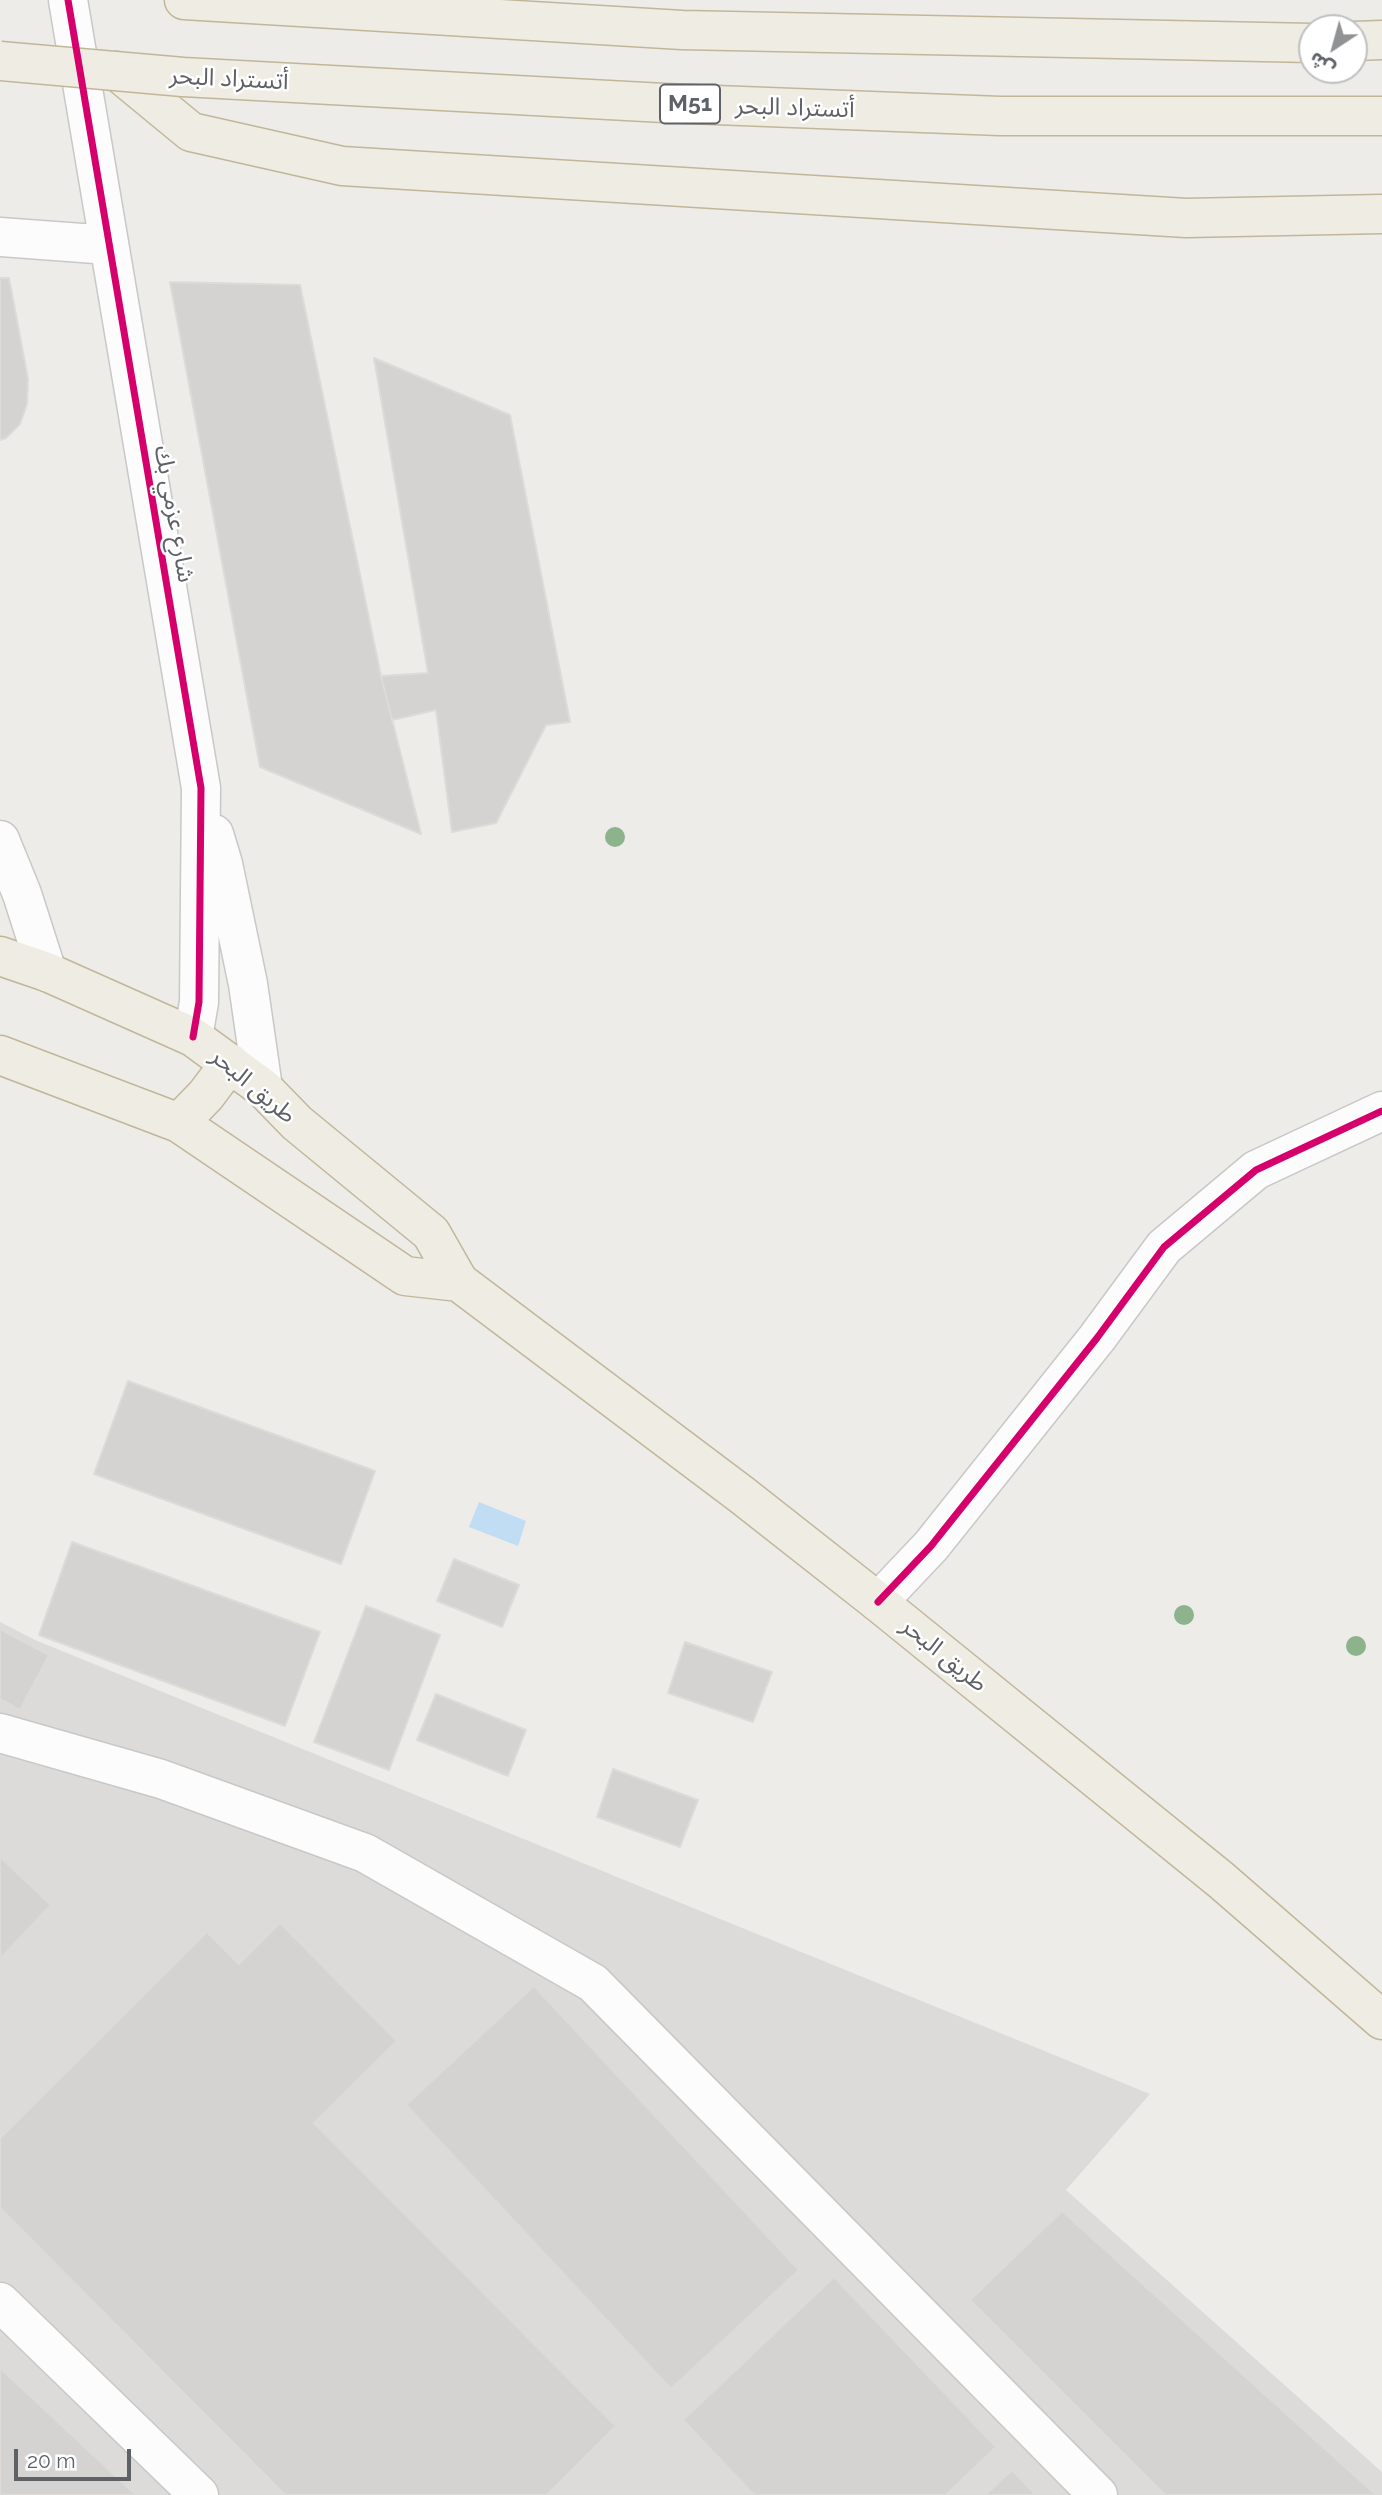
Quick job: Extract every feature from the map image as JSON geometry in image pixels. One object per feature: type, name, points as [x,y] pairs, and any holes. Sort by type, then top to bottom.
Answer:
[{"type":"highway","points":[[184,0],[682,30],[1298,43]]},
{"type":"highway","name":"أتستراد البحر","points":[[0,61],[183,77],[650,102],[973,115],[1382,116]]},
{"type":"highway","points":[[117,71],[191,132],[342,166],[1186,218],[1382,214]]},
{"type":"highway","name":"طريق البحر","points":[[0,956],[47,972],[192,1037],[264,1088],[298,1123],[431,1233],[459,1282],[742,1495],[878,1602],[1221,1880],[1382,2020]]},
{"type":"highway","points":[[0,1055],[179,1124],[405,1276],[459,1282]]},
{"type":"highway","points":[[179,1124],[206,1095],[230,1063]]},
{"type":"street","name":"شارع عزمي بك","points":[[68,0],[201,788],[199,1002],[192,1037]]},
{"type":"street","points":[[0,237],[109,245]]},
{"type":"street","points":[[201,788],[223,864],[248,984],[264,1088]]},
{"type":"street","points":[[0,839],[22,894],[47,972]]},
{"type":"street","points":[[878,1602],[931,1546],[1097,1338],[1164,1247],[1256,1170],[1382,1111]]},
{"type":"street","points":[[0,1733],[161,1779],[365,1853],[593,1983],[1098,2495]]},
{"type":"street","points":[[0,2302],[199,2495]]},
{"type":"shaded area","points":[[0,1622],[35,1640],[1150,2094],[1066,2190],[1382,2472],[1382,2495],[0,2495]]},
{"type":"water","points":[[479,1502],[526,1521],[518,1546],[469,1527]]},
{"type":"building","points":[[0,278],[9,278],[28,379],[27,404],[20,424],[6,438],[0,440]]},
{"type":"building","points":[[170,282],[300,285],[381,676],[421,834],[260,767]]},
{"type":"building","points":[[374,358],[510,415],[570,722],[546,725],[496,823],[452,832],[436,710],[392,720],[381,676],[428,673]]},
{"type":"building","points":[[128,1381],[375,1471],[341,1564],[94,1474]]},
{"type":"building","points":[[72,1542],[320,1632],[285,1726],[39,1635]]},
{"type":"building","points":[[454,1559],[519,1585],[502,1627],[437,1601]]},
{"type":"building","points":[[366,1606],[440,1635],[389,1770],[314,1742]]},
{"type":"building","points":[[0,1629],[49,1655],[20,1710],[0,1699]]},
{"type":"building","points":[[685,1642],[772,1672],[753,1722],[668,1693]]},
{"type":"building","points":[[436,1694],[526,1730],[508,1776],[417,1740]]},
{"type":"building","points":[[613,1769],[698,1800],[680,1847],[597,1817]]},
{"type":"building","points":[[0,1857],[51,1905],[0,1959]]},
{"type":"building","points":[[280,1923],[397,2041],[314,2123],[616,2426],[547,2495],[285,2495],[0,2208],[0,2138],[207,1932],[239,1964]]},
{"type":"building","points":[[534,1986],[799,2270],[671,2389],[406,2105]]},
{"type":"building","points":[[1062,2211],[1376,2495],[1165,2495],[970,2300]]},
{"type":"building","points":[[834,2277],[996,2447],[946,2495],[754,2495],[683,2420]]},
{"type":"building","points":[[0,2368],[136,2495],[0,2495]]},
{"type":"building","points":[[1012,2470],[1036,2495],[985,2495]]},
{"type":"cycle path","points":[[68,0],[201,788],[199,1002],[193,1037]]},
{"type":"cycle path","points":[[878,1602],[931,1546],[1097,1338],[1164,1247],[1256,1170],[1382,1111]]}]
